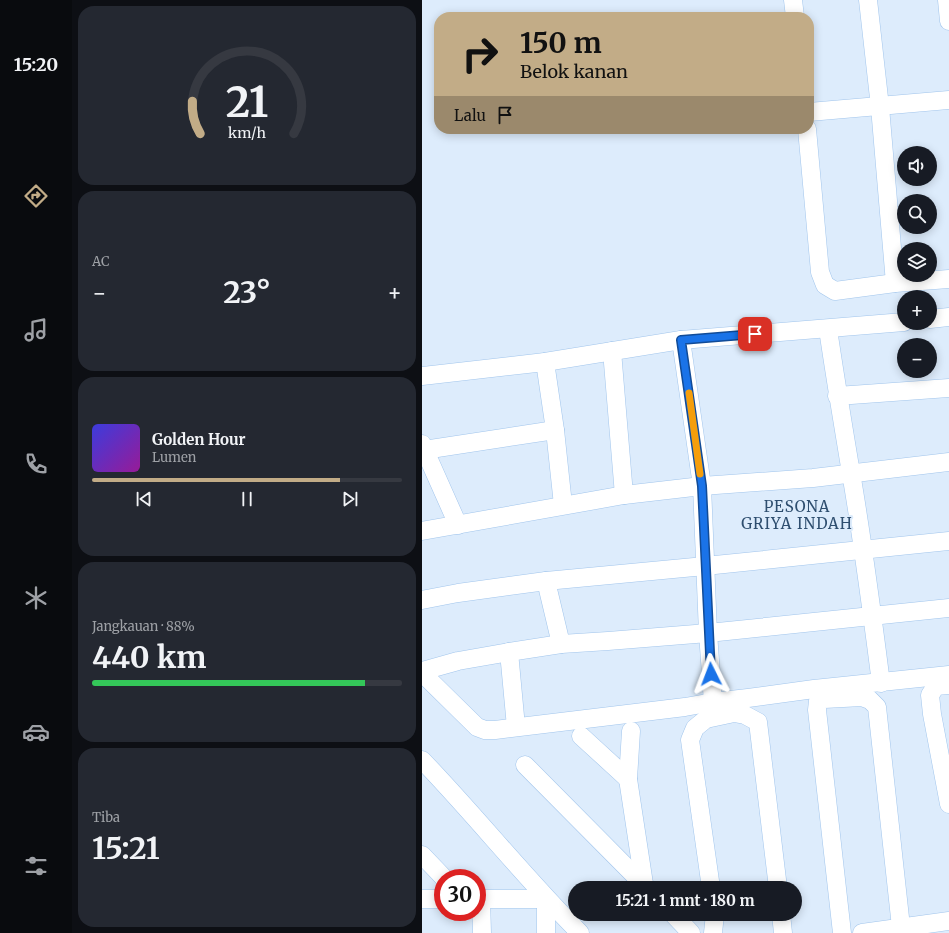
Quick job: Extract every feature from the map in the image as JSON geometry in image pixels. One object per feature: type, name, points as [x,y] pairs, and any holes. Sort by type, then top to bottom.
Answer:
[{"type":"street","points":[[793,0],[794,12]]},
{"type":"street","points":[[868,0],[880,107],[895,283]]},
{"type":"street","points":[[947,0],[949,21]]},
{"type":"street","points":[[814,112],[949,100]]},
{"type":"street","points":[[807,134],[820,272],[825,285],[835,291],[895,283],[949,279]]},
{"type":"street","points":[[937,318],[949,317]]},
{"type":"street","points":[[422,376],[545,362],[681,340],[897,323]]},
{"type":"street","points":[[828,329],[873,616],[881,683]]},
{"type":"street","points":[[681,340],[702,486],[708,633],[713,702]]},
{"type":"street","points":[[612,351],[624,495]]},
{"type":"street","points":[[545,362],[555,430],[563,505]]},
{"type":"street","points":[[838,396],[949,388]]},
{"type":"street","points":[[458,525],[423,447],[555,430]]},
{"type":"street","points":[[422,531],[624,495],[702,486],[813,478],[949,462]]},
{"type":"street","points":[[422,600],[458,592],[546,581],[949,542]]},
{"type":"street","points":[[546,581],[561,644]]},
{"type":"street","points":[[949,608],[708,633],[561,644],[458,661],[422,672],[477,727],[485,730],[949,675]]},
{"type":"street","points":[[509,652],[516,727]]},
{"type":"street","points":[[949,685],[936,686],[930,695],[932,714],[949,804]]},
{"type":"street","points":[[842,933],[817,710],[818,701],[824,699],[862,697],[870,700],[876,707],[901,927]]},
{"type":"street","points":[[710,881],[690,740],[695,728],[706,719],[734,713],[745,715],[758,722],[777,881]]},
{"type":"street","points":[[631,731],[628,779],[645,881]]},
{"type":"street","points":[[581,736],[628,779]]},
{"type":"street","points":[[422,760],[458,798],[546,899],[580,933]]},
{"type":"street","points":[[525,765],[641,881]]},
{"type":"street","points":[[422,855],[435,869]]},
{"type":"street","points":[[422,899],[434,900]]},
{"type":"street","points":[[486,899],[546,899]]},
{"type":"street","points":[[546,899],[546,933]]},
{"type":"street","points":[[481,921],[482,933]]},
{"type":"street","points":[[680,921],[691,933]]},
{"type":"street","points":[[713,933],[714,921]]},
{"type":"street","points":[[782,921],[784,933]]},
{"type":"street","points":[[862,933],[949,921]]},
{"type":"slow traffic","points":[[689,393],[700,474]]},
{"type":"district","name":"PESONA GRIYA INDAH","points":[[797,514]]},
{"type":"route","points":[[711,674],[702,486],[681,340],[755,334]]}]
